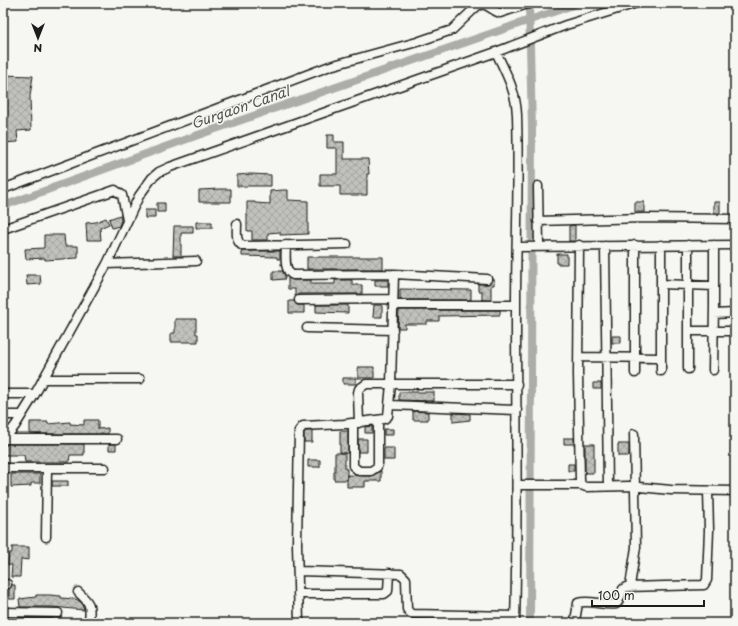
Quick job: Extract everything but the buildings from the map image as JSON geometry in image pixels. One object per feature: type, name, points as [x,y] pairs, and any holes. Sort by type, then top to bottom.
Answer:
[{"type":"street","points":[[3,189],[330,66],[417,42],[452,30],[480,3],[487,5],[500,13],[531,3]]},
{"type":"street","points":[[4,439],[35,394],[107,264],[139,196],[152,178],[159,172],[496,52],[554,29],[637,3]]},
{"type":"street","points":[[298,571],[401,574],[404,576],[406,583],[407,608],[412,614],[515,619],[517,485],[517,103],[511,83],[496,52]]},
{"type":"street","points":[[533,246],[538,221],[538,186]]},
{"type":"street","points":[[3,229],[115,190],[122,195],[127,220]]},
{"type":"street","points":[[538,221],[644,218],[735,219]]},
{"type":"street","points":[[237,224],[237,241],[241,245],[347,244]]},
{"type":"street","points":[[286,244],[287,268],[290,274],[293,275],[394,274],[487,279]]},
{"type":"street","points":[[517,246],[735,244]]},
{"type":"street","points":[[580,245],[578,357],[580,481],[582,485]]},
{"type":"street","points":[[635,245],[635,373]]},
{"type":"street","points":[[661,245],[662,371]]},
{"type":"street","points":[[688,245],[688,369]]},
{"type":"street","points":[[713,370],[714,245]]},
{"type":"street","points":[[605,246],[608,486]]},
{"type":"street","points":[[107,264],[196,261]]},
{"type":"street","points":[[299,623],[297,544],[298,435],[300,428],[305,426],[356,423],[378,420],[388,416],[391,384],[394,274]]},
{"type":"street","points":[[661,284],[714,286]]},
{"type":"street","points":[[299,300],[516,305]]},
{"type":"street","points":[[714,314],[735,313]]},
{"type":"street","points":[[307,328],[392,330]]},
{"type":"street","points":[[688,331],[735,331]]},
{"type":"street","points":[[578,357],[662,358]]},
{"type":"street","points":[[43,379],[140,379]]},
{"type":"street","points":[[378,420],[377,467],[371,471],[359,471],[353,466],[356,423],[359,389],[366,384],[517,384]]},
{"type":"street","points":[[3,394],[35,394]]},
{"type":"street","points":[[390,405],[517,410]]},
{"type":"street","points":[[3,415],[21,415]]},
{"type":"street","points":[[630,586],[636,547],[634,434]]},
{"type":"street","points":[[4,439],[117,438]]},
{"type":"street","points":[[3,468],[106,468]]},
{"type":"street","points":[[46,537],[47,469]]},
{"type":"street","points":[[517,485],[582,485],[586,487],[635,486],[671,490],[735,491]]},
{"type":"street","points":[[574,623],[578,603],[616,604],[623,589],[630,586],[701,586],[706,583],[709,530],[708,491]]},
{"type":"street","points":[[298,594],[384,594],[388,591],[389,573]]},
{"type":"street","points":[[78,592],[88,601],[90,606],[89,623]]},
{"type":"street","points":[[3,612],[58,613]]},
{"type":"waterway","points":[[529,3],[532,129],[530,623]]},
{"type":"waterway","name":"Gurgaon Canal","points":[[3,206],[198,135],[579,3]]}]
